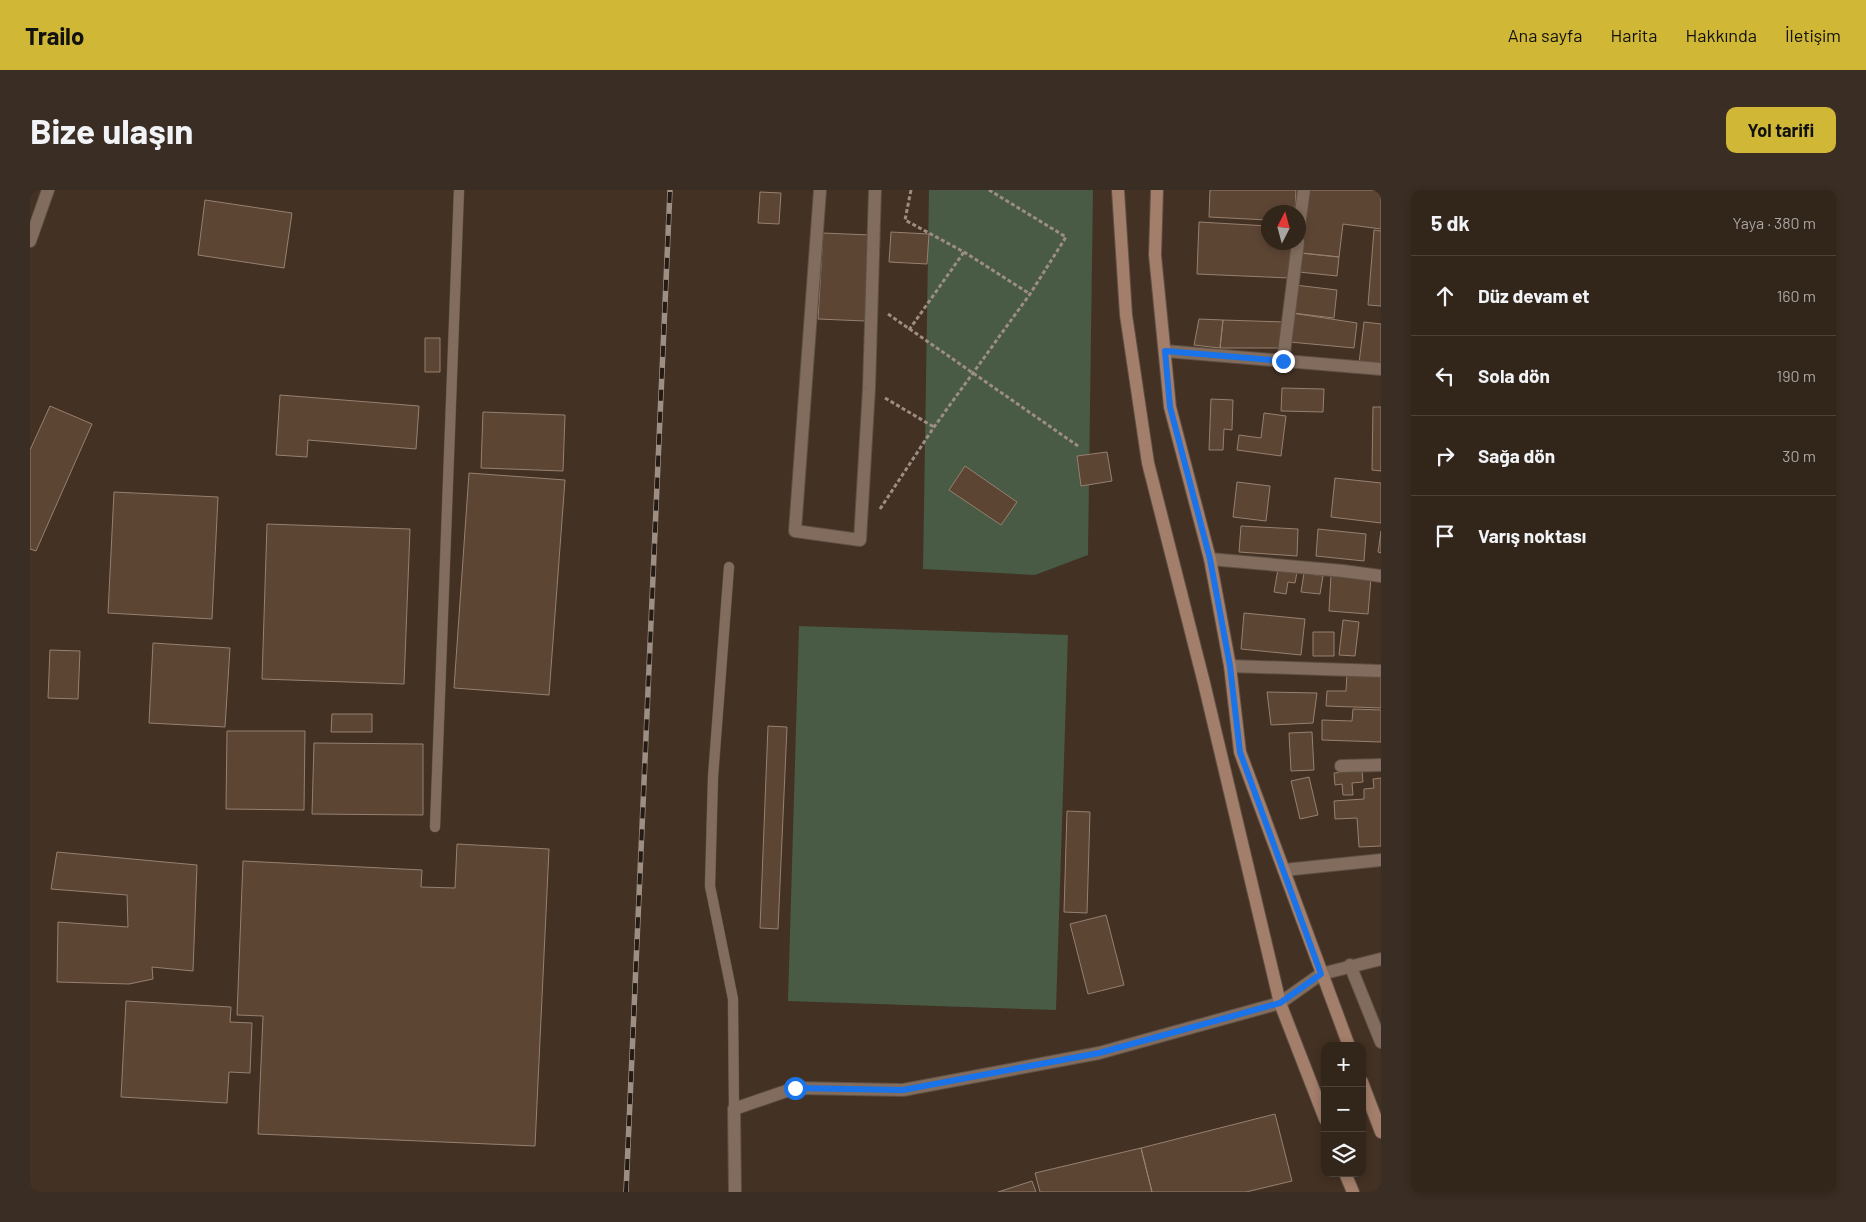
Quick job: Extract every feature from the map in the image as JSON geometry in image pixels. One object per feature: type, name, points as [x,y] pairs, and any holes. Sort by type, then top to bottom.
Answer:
[{"type":"main road","points":[[1118,190],[1126,315],[1148,463],[1204,683],[1280,1003],[1321,1109]]},
{"type":"main road","points":[[1157,190],[1154,255],[1170,407],[1210,559],[1230,666],[1240,752],[1347,1042]]},
{"type":"main road","points":[[1364,1087],[1381,1132]]},
{"type":"main road","points":[[1347,1177],[1353,1192]]},
{"type":"street","points":[[30,241],[48,190]]},
{"type":"street","points":[[820,190],[795,530],[860,540],[869,388],[874,190]]},
{"type":"street","points":[[1302,205],[1304,190]]},
{"type":"street","points":[[1283,361],[1297,250]]},
{"type":"street","points":[[1165,351],[1381,369]]},
{"type":"street","points":[[1210,559],[1381,576]]},
{"type":"street","points":[[1230,666],[1381,671]]},
{"type":"street","points":[[1340,766],[1381,765]]},
{"type":"street","points":[[1284,870],[1381,860]]},
{"type":"street","points":[[735,1192],[734,1109],[795,1088],[903,1090],[1099,1053],[1280,1003],[1321,974],[1350,965],[1381,959]]},
{"type":"street","points":[[1350,965],[1381,1042]]},
{"type":"lane","points":[[435,827],[459,190]]},
{"type":"lane","points":[[729,567],[713,777],[710,886],[733,999],[734,1109]]},
{"type":"path","points":[[910,190],[905,220],[964,252],[1030,294]]},
{"type":"path","points":[[860,540],[934,427],[1030,294],[1066,237],[989,190]]},
{"type":"path","points":[[910,330],[964,252]]},
{"type":"path","points":[[871,302],[1078,446]]},
{"type":"path","points":[[869,388],[934,427]]},
{"type":"green space","points":[[929,190],[1093,190],[1088,555],[1035,575],[923,569]]},
{"type":"green space","points":[[799,626],[1068,635],[1056,1010],[788,1001]]},
{"type":"building","points":[[1210,190],[1296,190],[1295,205],[1261,205],[1261,220],[1209,217]]},
{"type":"building","points":[[1309,190],[1381,190],[1381,229],[1343,224],[1339,257],[1301,253],[1301,250],[1306,250],[1306,214]]},
{"type":"building","points":[[760,192],[781,193],[779,224],[758,223]]},
{"type":"building","points":[[205,200],[292,213],[284,268],[198,255]]},
{"type":"building","points":[[1199,222],[1261,226],[1261,250],[1291,250],[1289,278],[1197,274]]},
{"type":"building","points":[[1374,230],[1381,231],[1381,306],[1368,305]]},
{"type":"building","points":[[891,232],[929,234],[927,264],[889,262]]},
{"type":"building","points":[[823,233],[870,235],[865,321],[818,319]]},
{"type":"building","points":[[1301,253],[1339,257],[1337,276],[1299,272]]},
{"type":"building","points":[[1295,285],[1337,290],[1334,318],[1292,313]]},
{"type":"building","points":[[1292,313],[1357,323],[1354,348],[1290,342]]},
{"type":"building","points":[[1199,319],[1223,320],[1220,348],[1194,345]]},
{"type":"building","points":[[1223,320],[1285,322],[1281,348],[1220,348]]},
{"type":"building","points":[[1364,322],[1381,324],[1381,365],[1359,363]]},
{"type":"building","points":[[425,338],[440,338],[440,372],[425,372]]},
{"type":"building","points":[[1282,388],[1324,389],[1323,412],[1281,411]]},
{"type":"building","points":[[280,395],[419,406],[416,449],[308,440],[307,457],[276,455]]},
{"type":"building","points":[[1211,399],[1233,400],[1232,430],[1224,429],[1223,450],[1209,450]]},
{"type":"building","points":[[50,406],[92,424],[36,551],[30,549],[30,450]]},
{"type":"building","points":[[1373,407],[1381,407],[1381,471],[1372,470]]},
{"type":"building","points":[[483,412],[565,415],[563,471],[481,468]]},
{"type":"building","points":[[1264,413],[1286,416],[1281,456],[1237,450],[1239,435],[1261,438]]},
{"type":"building","points":[[1107,452],[1112,481],[1081,486],[1077,456]]},
{"type":"building","points":[[965,466],[1017,502],[1001,525],[949,490]]},
{"type":"building","points":[[469,473],[565,480],[549,695],[454,688]]},
{"type":"building","points":[[1335,478],[1381,483],[1381,523],[1331,517]]},
{"type":"building","points":[[1237,482],[1270,486],[1266,521],[1233,517]]},
{"type":"building","points":[[114,492],[218,497],[212,619],[108,613]]},
{"type":"building","points":[[267,524],[410,529],[404,684],[262,679]]},
{"type":"building","points":[[1241,526],[1298,529],[1297,556],[1239,552]]},
{"type":"building","points":[[1318,529],[1366,534],[1364,561],[1316,556]]},
{"type":"building","points":[[1381,531],[1381,553],[1378,552]]},
{"type":"building","points":[[1278,569],[1297,572],[1295,583],[1288,582],[1286,594],[1274,592]]},
{"type":"building","points":[[1304,573],[1323,576],[1320,594],[1301,592]]},
{"type":"building","points":[[1331,575],[1371,578],[1368,614],[1329,611]]},
{"type":"building","points":[[1244,613],[1305,619],[1301,655],[1241,649]]},
{"type":"building","points":[[1343,620],[1359,622],[1355,656],[1339,655]]},
{"type":"building","points":[[1313,632],[1334,632],[1334,656],[1313,656]]},
{"type":"building","points":[[153,643],[230,648],[225,727],[149,723]]},
{"type":"building","points":[[50,650],[80,651],[78,699],[48,698]]},
{"type":"building","points":[[1347,672],[1381,673],[1381,708],[1326,706],[1327,691],[1346,691]]},
{"type":"building","points":[[1267,692],[1317,693],[1313,723],[1271,725]]},
{"type":"building","points":[[1353,709],[1381,710],[1381,742],[1322,740],[1322,720],[1352,721]]},
{"type":"building","points":[[332,714],[372,714],[372,732],[331,732]]},
{"type":"building","points":[[768,726],[787,727],[778,929],[760,928]]},
{"type":"building","points":[[227,731],[305,731],[304,810],[226,809]]},
{"type":"building","points":[[1312,732],[1314,770],[1291,771],[1289,733]]},
{"type":"building","points":[[314,743],[423,744],[423,815],[312,814]]},
{"type":"building","points":[[1362,770],[1363,782],[1352,783],[1353,795],[1343,795],[1342,784],[1335,785],[1334,773]]},
{"type":"building","points":[[1309,777],[1318,815],[1300,819],[1291,781]]},
{"type":"building","points":[[1381,778],[1381,846],[1359,847],[1357,818],[1335,819],[1334,801],[1364,799],[1364,789],[1374,788],[1373,779]]},
{"type":"building","points":[[1067,811],[1090,812],[1087,913],[1064,912]]},
{"type":"building","points":[[457,844],[549,849],[535,1146],[258,1134],[263,1016],[237,1015],[243,861],[422,870],[421,887],[455,888]]},
{"type":"building","points":[[57,852],[197,865],[193,971],[152,967],[153,979],[129,984],[57,982],[58,922],[128,927],[127,895],[51,889]]},
{"type":"building","points":[[1106,915],[1124,985],[1088,994],[1070,924]]},
{"type":"building","points":[[126,1001],[231,1007],[230,1022],[252,1023],[250,1073],[229,1072],[227,1103],[121,1097]]},
{"type":"building","points":[[1275,1114],[1292,1181],[1246,1192],[1152,1192],[1141,1148]]},
{"type":"building","points":[[1141,1148],[1152,1192],[1040,1192],[1035,1173]]},
{"type":"building","points":[[1032,1181],[1036,1192],[998,1192]]},
{"type":"railway","points":[[626,1192],[670,190]]},
{"type":"route","points":[[795,1088],[903,1090],[1099,1053],[1280,1003],[1321,974],[1240,752],[1230,666],[1210,559],[1170,407],[1165,351],[1283,361]]}]
